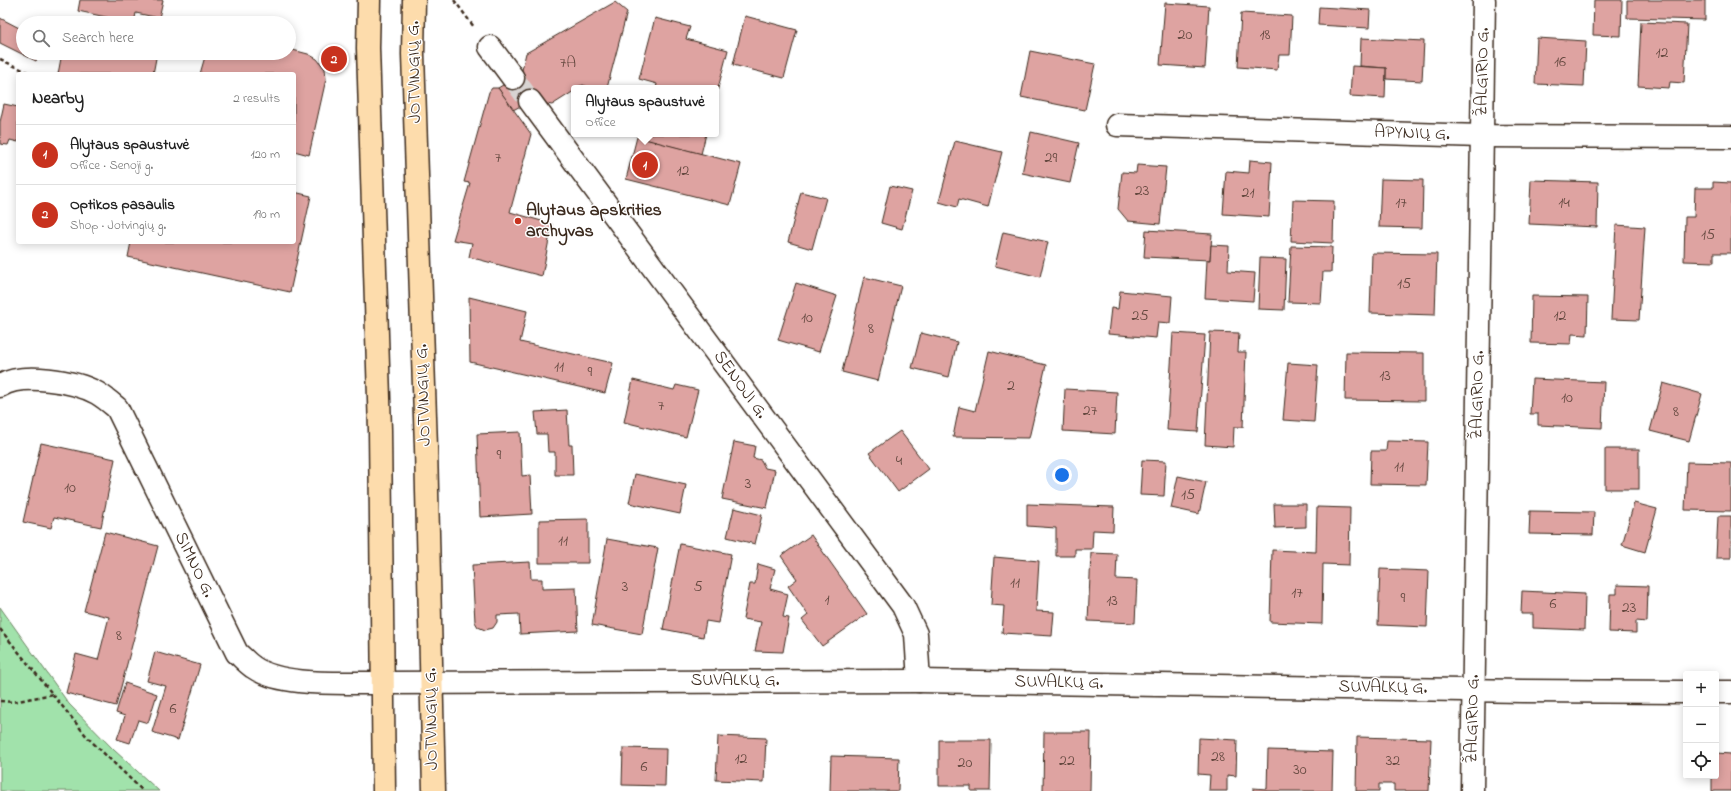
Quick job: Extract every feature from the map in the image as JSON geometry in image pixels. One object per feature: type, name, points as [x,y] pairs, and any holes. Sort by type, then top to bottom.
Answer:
[{"type":"main road","points":[[369,0],[368,48],[380,438],[384,683],[384,791]]},
{"type":"main road","name":"JOTVINGIŲ G.","points":[[414,0],[414,70],[434,791]]},
{"type":"street","name":"ŽALGIRIO G.","points":[[1472,791],[1484,0]]},
{"type":"street","points":[[490,47],[513,78]]},
{"type":"street","name":"SENOJI G.","points":[[530,101],[903,606],[916,634],[919,681]]},
{"type":"street","name":"APYNIŲ G.","points":[[1117,125],[1482,136],[1731,137]]},
{"type":"street","name":"SIMNO G.","points":[[0,386],[6,382],[34,379],[64,382],[96,393],[117,408],[237,653],[254,668],[273,676],[301,682],[384,683],[432,681]]},
{"type":"street","name":"SUVALKŲ G.","points":[[432,681],[919,681],[1683,692]]},
{"type":"street","points":[[1719,692],[1731,692]]},
{"type":"path","points":[[454,0],[490,47]]},
{"type":"path","points":[[0,59],[27,72]]},
{"type":"path","points":[[0,629],[88,738],[143,791]]},
{"type":"path","points":[[0,701],[13,702],[53,694]]},
{"type":"green space","points":[[0,607],[69,704],[114,750],[159,791],[0,791]]},
{"type":"building","points":[[80,0],[163,0],[159,16],[150,16],[136,13],[135,16],[101,16],[78,11]]},
{"type":"building","points":[[1594,0],[1622,0],[1621,36],[1593,35]]},
{"type":"building","points":[[1627,0],[1705,0],[1705,20],[1627,18]]},
{"type":"building","points":[[615,2],[627,12],[608,85],[571,85],[571,93],[552,105],[530,101],[513,110],[498,88],[521,74],[526,53]]},
{"type":"building","points":[[1165,3],[1209,6],[1205,68],[1160,65]]},
{"type":"building","points":[[1319,7],[1370,10],[1369,28],[1318,25]]},
{"type":"building","points":[[1241,13],[1292,16],[1290,55],[1279,55],[1277,70],[1238,67]]},
{"type":"building","points":[[745,16],[797,30],[784,78],[733,65]]},
{"type":"building","points":[[0,18],[16,26],[16,51],[0,43]]},
{"type":"building","points":[[655,18],[690,27],[686,39],[728,50],[719,85],[657,85],[639,79]]},
{"type":"building","points":[[1641,22],[1687,24],[1684,83],[1670,82],[1669,88],[1638,86]]},
{"type":"building","points":[[1361,38],[1424,41],[1422,81],[1386,79],[1386,68],[1360,66]]},
{"type":"building","points":[[1537,38],[1586,41],[1584,86],[1535,84]]},
{"type":"building","points":[[296,51],[308,54],[317,59],[325,69],[326,79],[309,155],[296,152],[296,72],[201,72],[204,60],[296,60]]},
{"type":"building","points":[[1030,51],[1095,64],[1085,110],[1021,97]]},
{"type":"building","points":[[61,60],[156,60],[153,72],[58,72]]},
{"type":"building","points":[[1352,66],[1386,68],[1385,98],[1350,96]]},
{"type":"building","points":[[492,88],[498,88],[531,134],[510,212],[552,224],[542,276],[469,257],[472,243],[453,240],[470,183],[464,182],[489,92]]},
{"type":"building","points":[[4,104],[16,107],[16,142],[10,140],[8,145],[0,144],[0,122]]},
{"type":"building","points":[[1031,132],[1079,143],[1070,183],[1022,173]]},
{"type":"building","points":[[637,137],[741,164],[730,205],[626,179]]},
{"type":"building","points":[[643,137],[705,137],[701,154],[643,139]]},
{"type":"building","points":[[955,141],[1002,152],[988,207],[959,199],[957,207],[939,202]]},
{"type":"building","points":[[1250,160],[1272,162],[1269,217],[1223,214],[1226,171],[1249,173]]},
{"type":"building","points":[[1137,165],[1166,167],[1160,224],[1128,221],[1118,209],[1122,172],[1136,173]]},
{"type":"building","points":[[1381,179],[1423,180],[1422,228],[1379,227]]},
{"type":"building","points":[[1531,180],[1598,182],[1597,227],[1529,224]]},
{"type":"building","points":[[1713,182],[1731,183],[1731,253],[1714,253],[1714,262],[1684,261],[1685,217],[1694,217],[1695,188],[1713,188]]},
{"type":"building","points":[[890,186],[912,191],[902,229],[881,223]]},
{"type":"building","points":[[296,192],[311,196],[290,292],[128,257],[131,244],[296,244]]},
{"type":"building","points":[[801,192],[826,198],[812,249],[788,242]]},
{"type":"building","points":[[1293,200],[1334,201],[1333,243],[1291,241]]},
{"type":"building","points":[[1616,225],[1645,227],[1639,320],[1611,319]]},
{"type":"building","points":[[1146,230],[1212,234],[1210,260],[1144,257]]},
{"type":"building","points":[[1003,232],[1048,242],[1040,277],[995,266]]},
{"type":"building","points":[[1211,245],[1229,246],[1228,271],[1255,273],[1253,301],[1205,298],[1207,260],[1210,260]]},
{"type":"building","points":[[1291,246],[1332,247],[1331,272],[1323,272],[1321,303],[1288,302]]},
{"type":"building","points":[[1372,253],[1437,254],[1435,315],[1370,313]]},
{"type":"building","points":[[1260,258],[1286,259],[1284,310],[1258,309]]},
{"type":"building","points":[[864,277],[901,286],[878,381],[842,372]]},
{"type":"building","points":[[796,283],[837,296],[819,352],[778,340]]},
{"type":"building","points":[[1120,291],[1172,296],[1170,323],[1158,322],[1156,338],[1108,334],[1111,308],[1118,309]]},
{"type":"building","points":[[1532,296],[1588,297],[1587,335],[1572,334],[1571,344],[1531,343]]},
{"type":"building","points":[[469,297],[527,311],[520,342],[613,363],[605,393],[470,362]]},
{"type":"building","points":[[1210,332],[1239,333],[1238,352],[1246,352],[1243,427],[1234,427],[1233,447],[1205,445]]},
{"type":"building","points":[[921,333],[957,342],[949,377],[912,368]]},
{"type":"building","points":[[1173,333],[1205,335],[1198,432],[1167,430]]},
{"type":"building","points":[[989,351],[1046,365],[1029,438],[953,437],[959,407],[975,411]]},
{"type":"building","points":[[1346,352],[1424,353],[1424,401],[1345,400]]},
{"type":"building","points":[[1288,363],[1318,365],[1314,422],[1283,420]]},
{"type":"building","points":[[1532,379],[1604,382],[1602,428],[1538,425],[1538,414],[1530,414]]},
{"type":"building","points":[[633,380],[674,390],[676,385],[698,390],[686,437],[624,422]]},
{"type":"building","points":[[1663,383],[1702,394],[1689,441],[1650,431]]},
{"type":"building","points":[[1065,389],[1117,392],[1115,434],[1063,431]]},
{"type":"building","points":[[567,410],[569,445],[572,445],[573,475],[555,475],[555,452],[548,452],[547,434],[537,434],[535,412]]},
{"type":"building","points":[[900,431],[929,469],[898,492],[869,453]]},
{"type":"building","points":[[520,432],[522,476],[530,475],[532,514],[480,517],[477,434]]},
{"type":"building","points":[[1387,441],[1428,442],[1426,485],[1370,484],[1371,451],[1386,451]]},
{"type":"building","points":[[734,442],[755,446],[753,458],[761,460],[765,468],[775,470],[767,508],[722,499]]},
{"type":"building","points":[[41,443],[115,459],[101,527],[54,517],[51,528],[23,522]]},
{"type":"building","points":[[1605,449],[1639,449],[1639,489],[1605,489]]},
{"type":"building","points":[[1142,460],[1166,461],[1164,496],[1140,495]]},
{"type":"building","points":[[1687,462],[1731,463],[1731,511],[1685,510]]},
{"type":"building","points":[[635,474],[686,485],[680,514],[629,503]]},
{"type":"building","points":[[1178,476],[1206,482],[1199,514],[1171,508]]},
{"type":"building","points":[[1634,503],[1657,509],[1645,552],[1622,545]]},
{"type":"building","points":[[1027,504],[1114,507],[1113,531],[1093,530],[1092,549],[1075,549],[1075,556],[1056,556],[1056,528],[1027,526]]},
{"type":"building","points":[[1274,504],[1306,504],[1306,527],[1275,528]]},
{"type":"building","points":[[1317,507],[1350,508],[1349,565],[1323,564],[1322,624],[1270,622],[1272,550],[1316,552]]},
{"type":"building","points":[[734,508],[762,515],[755,544],[727,537]]},
{"type":"building","points":[[1530,511],[1594,512],[1593,535],[1529,534]]},
{"type":"building","points":[[1718,516],[1731,516],[1731,558],[1716,558]]},
{"type":"building","points":[[588,519],[588,563],[539,563],[539,520]]},
{"type":"building","points":[[105,532],[158,546],[116,706],[66,693],[76,654],[98,660],[109,617],[84,611]]},
{"type":"building","points":[[811,535],[867,614],[822,646],[802,620],[808,615],[788,586],[797,579],[781,556]]},
{"type":"building","points":[[607,539],[658,548],[642,634],[592,625]]},
{"type":"building","points":[[680,544],[731,554],[718,623],[706,621],[703,637],[663,629]]},
{"type":"building","points":[[1091,553],[1117,554],[1116,579],[1137,580],[1135,623],[1088,621]]},
{"type":"building","points":[[994,557],[1039,561],[1036,611],[1054,612],[1052,636],[1002,633],[1004,606],[991,605]]},
{"type":"building","points":[[530,562],[531,579],[542,579],[542,589],[576,588],[578,631],[520,634],[519,614],[497,615],[497,622],[493,628],[485,630],[478,627],[475,622],[472,565]]},
{"type":"building","points":[[758,564],[775,569],[770,589],[788,594],[783,617],[789,618],[783,652],[755,651],[761,622],[743,619],[750,584],[755,584]]},
{"type":"building","points":[[1380,569],[1429,571],[1427,627],[1378,625]]},
{"type":"building","points":[[1617,585],[1648,586],[1647,622],[1636,621],[1636,633],[1609,632],[1610,594],[1617,594]]},
{"type":"building","points":[[1522,591],[1585,594],[1584,630],[1533,628],[1533,614],[1521,614]]},
{"type":"building","points":[[155,652],[200,665],[178,740],[152,732],[166,686],[147,681]]},
{"type":"building","points":[[125,683],[157,694],[148,723],[138,720],[130,743],[117,739],[125,716],[116,713]]},
{"type":"building","points":[[1044,732],[1091,732],[1090,791],[1043,791]]},
{"type":"building","points":[[718,736],[766,738],[764,782],[716,780]]},
{"type":"building","points":[[1357,737],[1431,739],[1429,791],[1394,791],[1394,784],[1379,784],[1379,791],[1356,791]]},
{"type":"building","points":[[1199,738],[1237,740],[1236,776],[1227,775],[1227,791],[1209,791],[1210,775],[1198,774]]},
{"type":"building","points":[[939,740],[991,740],[990,791],[971,791],[971,786],[939,786]]},
{"type":"building","points":[[623,748],[666,749],[665,786],[622,785]]},
{"type":"building","points":[[1268,750],[1333,752],[1332,791],[1253,791],[1253,788],[1267,789]]},
{"type":"building","points":[[1719,753],[1731,754],[1731,791],[1712,791],[1712,779],[1719,779]]},
{"type":"building","points":[[831,756],[899,758],[898,791],[830,791]]},
{"type":"tunnel","points":[[513,78],[530,101]]},
{"type":"place","name":"Optikos pasaulis","points":[[334,59]]},
{"type":"place","name":"Alytaus spaustuvė","points":[[645,165]]},
{"type":"place","name":"Alytaus apskrities archyvas","points":[[518,221]]}]
